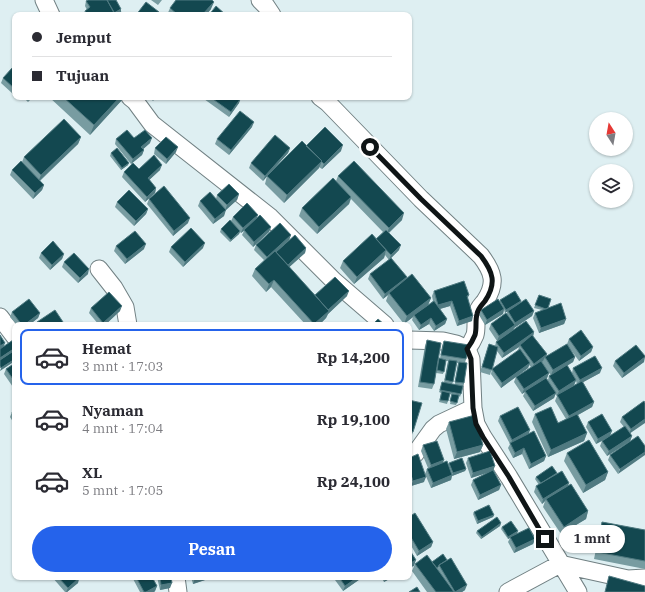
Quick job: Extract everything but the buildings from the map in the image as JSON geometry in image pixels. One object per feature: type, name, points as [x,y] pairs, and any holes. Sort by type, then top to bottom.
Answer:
[{"type":"street","points":[[44,0],[50,12]]},
{"type":"street","points":[[260,0],[270,12]]},
{"type":"street","points":[[135,100],[152,124],[270,217],[334,281],[382,322]]},
{"type":"street","points":[[324,100],[421,199],[481,256],[488,265],[492,273],[493,285],[477,313],[475,337],[467,349]]},
{"type":"street","points":[[99,269],[114,288],[125,307],[128,322]]},
{"type":"street","points":[[0,317],[12,333]]},
{"type":"street","points":[[412,340],[443,341],[456,344],[467,349],[471,359],[473,408],[476,424],[578,592]]},
{"type":"street","points":[[412,455],[415,454],[433,429],[439,424],[473,408]]},
{"type":"street","points":[[508,592],[560,564],[628,579],[645,578]]},
{"type":"street","points":[[176,580],[178,592]]},
{"type":"route","points":[[370,147],[421,199],[481,256],[492,273],[493,285],[479,308],[477,313],[475,337],[467,349],[471,359],[473,408],[476,424],[545,539]]}]
